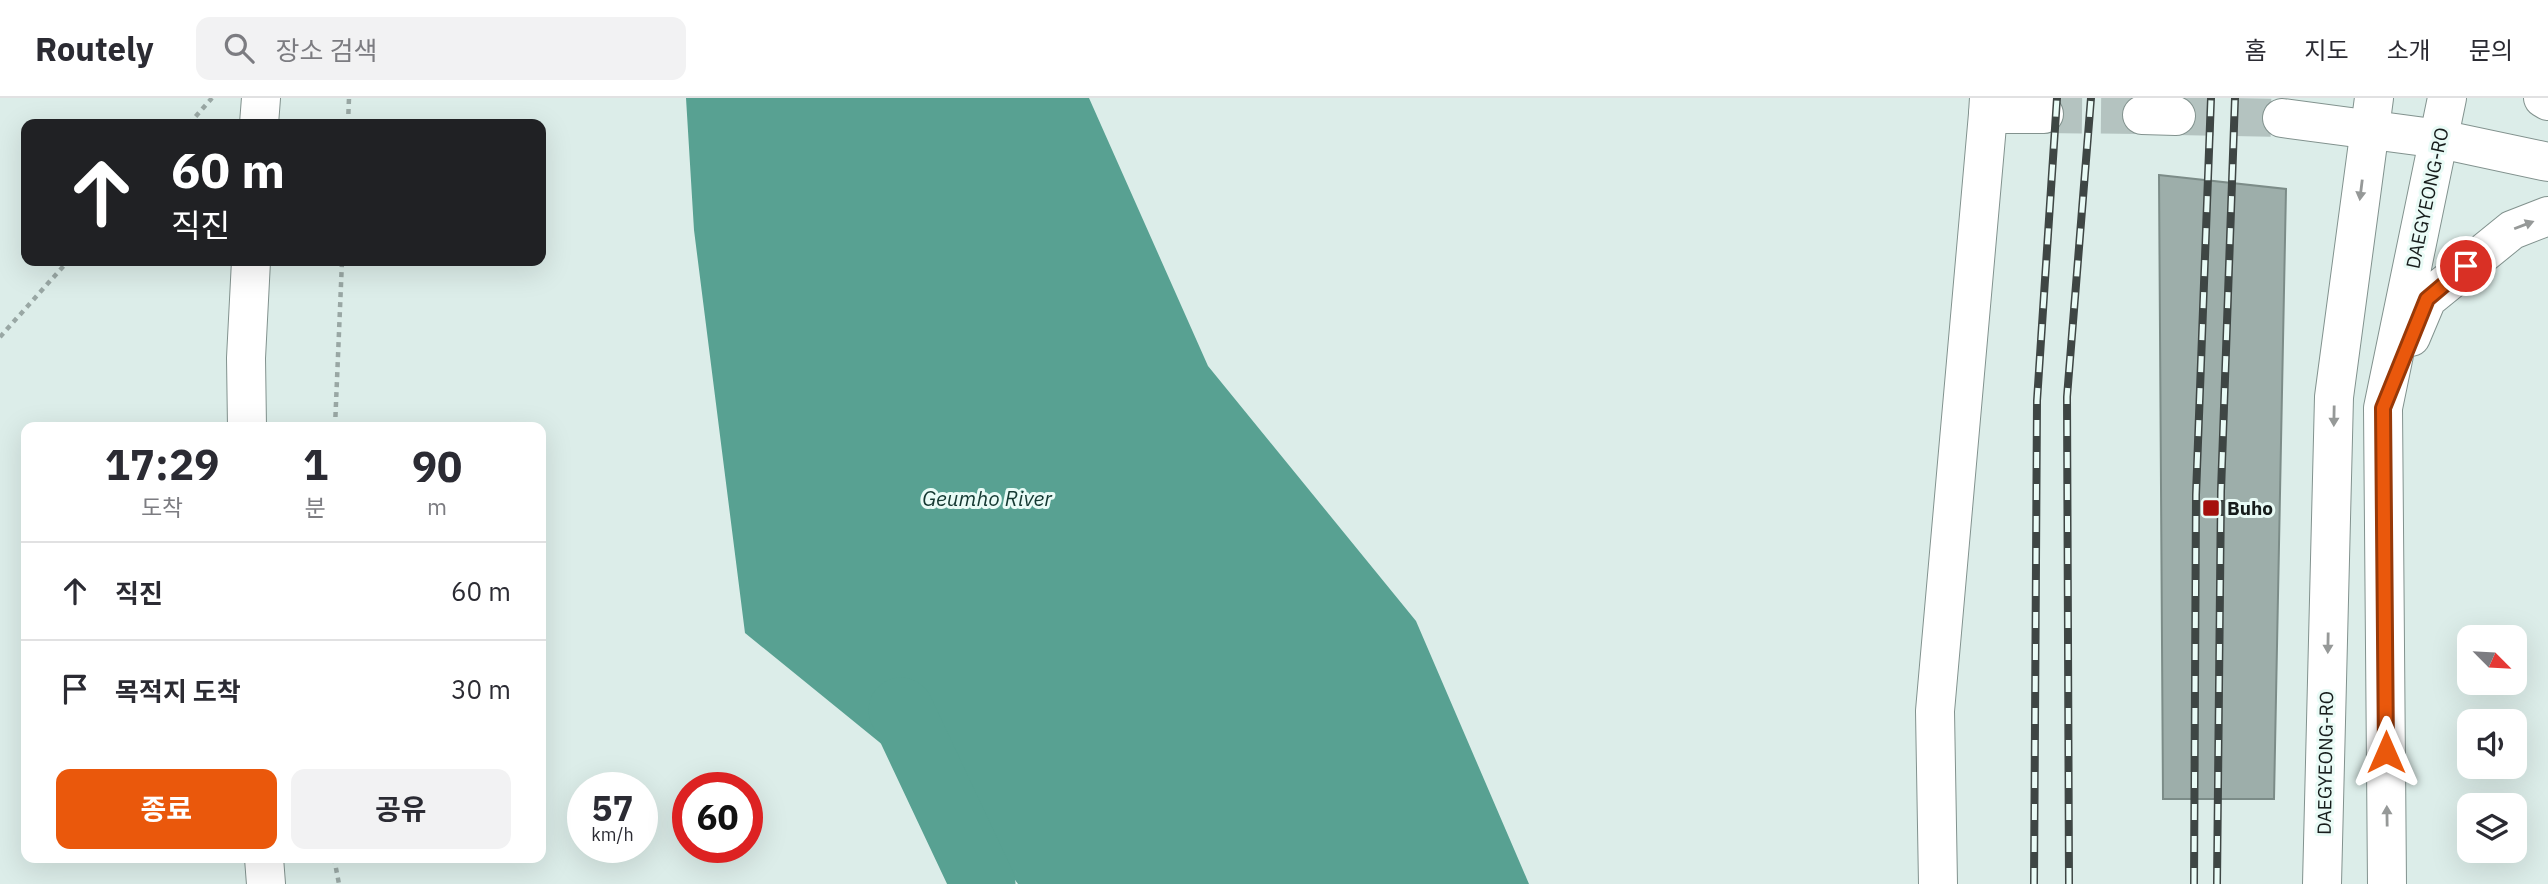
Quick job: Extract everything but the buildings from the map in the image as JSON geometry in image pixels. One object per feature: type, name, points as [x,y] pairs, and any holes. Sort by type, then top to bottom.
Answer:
[{"type":"main road","points":[[259,119],[261,98]]},
{"type":"main road","name":"DAEGYEONG-RO","points":[[2387,884],[2383,408],[2447,98]]},
{"type":"main road","points":[[2543,98],[2548,102]]},
{"type":"main road","points":[[1938,884],[1934,711],[1989,106],[2044,114]]},
{"type":"main road","points":[[2282,118],[2371,114],[2440,139],[2548,162]]},
{"type":"main road","name":"DAEGYEONG-RO","points":[[2322,884],[2334,397],[2371,114]]},
{"type":"main road","points":[[2383,408],[2427,299],[2512,230],[2548,216]]},
{"type":"main road","points":[[247,422],[246,358],[251,266]]},
{"type":"main road","points":[[264,863],[266,884]]},
{"type":"path","points":[[193,119],[212,98]]},
{"type":"path","points":[[348,119],[349,98]]},
{"type":"path","points":[[0,337],[64,266]]},
{"type":"path","points":[[335,422],[342,266]]},
{"type":"path","points":[[335,863],[339,884]]},
{"type":"water","name":"Geumho River","points":[[686,98],[1089,98],[1208,366],[1416,621],[1529,884],[1018,884],[964,811],[745,633],[694,230]]},
{"type":"waterway","name":"Geumho River","points":[[901,710],[983,884]]},
{"type":"tunnel","points":[[2044,114],[2142,115]]},
{"type":"tunnel","points":[[2176,116],[2282,118]]},
{"type":"railway","points":[[2034,884],[2037,401],[2057,98]]},
{"type":"railway","points":[[2069,884],[2067,397],[2091,98]]},
{"type":"railway","points":[[2194,884],[2196,495],[2211,98]]},
{"type":"railway","points":[[2217,884],[2221,491],[2235,98]]},
{"type":"place","name":"Buho","points":[[2211,508]]},
{"type":"route","points":[[2386,752],[2383,408],[2427,299],[2466,266]]}]
